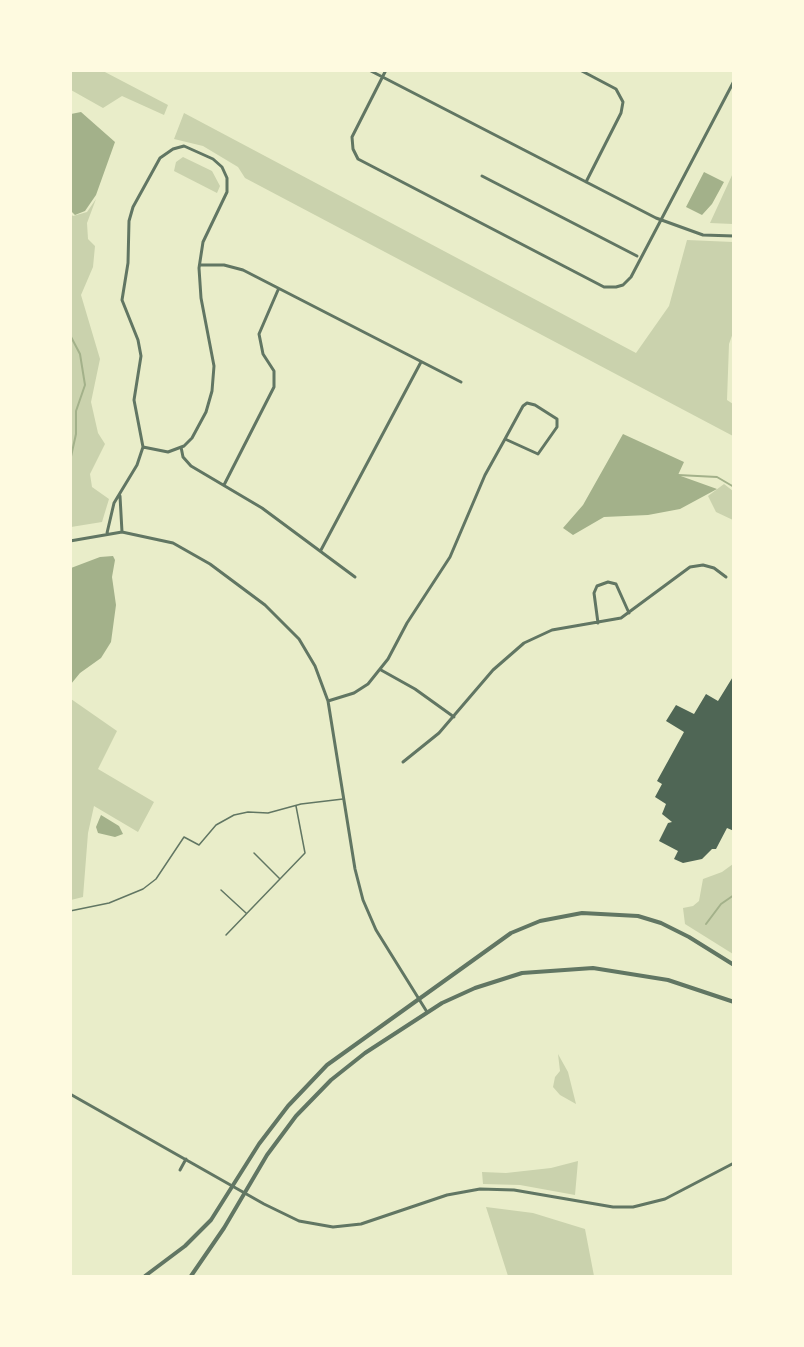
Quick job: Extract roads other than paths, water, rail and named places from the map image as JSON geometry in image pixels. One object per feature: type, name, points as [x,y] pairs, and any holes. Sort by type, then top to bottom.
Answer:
[{"type":"street","points":[[369,70],[661,220],[703,235],[734,236]]},
{"type":"street","points":[[386,70],[352,137],[353,149],[358,159],[604,287],[623,285],[631,277],[734,81]]},
{"type":"street","points":[[580,70],[616,89],[623,102],[621,114],[586,182]]},
{"type":"street","points":[[107,533],[113,510],[137,465],[143,447],[134,400],[141,356],[138,340],[122,300],[128,263],[129,221],[133,207],[160,158],[173,149],[184,146],[213,159],[222,167],[227,178],[226,192],[203,242],[200,265],[201,298],[214,366],[206,412],[192,438],[181,447],[168,452],[143,447]]},
{"type":"street","points":[[482,176],[637,256]]},
{"type":"street","points":[[200,265],[235,267],[461,382]]},
{"type":"street","points":[[224,485],[274,387],[274,371],[263,354],[259,334],[278,290]]},
{"type":"street","points":[[321,550],[421,362]]},
{"type":"street","points":[[328,701],[354,693],[381,670],[419,602],[450,556],[485,475],[523,406],[527,403],[557,419],[557,427],[538,454],[505,439]]},
{"type":"street","points":[[181,447],[183,457],[191,466],[224,485],[321,550],[355,577]]},
{"type":"street","points":[[120,494],[122,532]]},
{"type":"street","points":[[113,510],[121,510]]},
{"type":"street","points":[[70,542],[107,533],[122,532],[162,539],[192,552],[264,605],[299,639],[315,666],[328,701],[355,869],[363,900],[376,930],[427,1012]]},
{"type":"street","points":[[403,762],[420,751],[454,717],[493,670],[524,643],[552,630],[621,618],[690,567],[703,565],[714,568],[726,577]]},
{"type":"street","points":[[598,623],[594,593],[597,586],[608,582],[616,584],[629,613]]},
{"type":"street","points":[[381,670],[415,689],[454,717]]},
{"type":"street","points":[[145,1276],[196,1236],[217,1212],[259,1144],[288,1106],[327,1065],[511,933],[540,921],[582,913],[638,916],[661,923],[734,965]]},
{"type":"street","points":[[191,1276],[267,1155],[296,1116],[332,1080],[365,1053],[427,1012],[475,988],[522,973],[593,968],[668,980],[734,1002]]},
{"type":"street","points":[[70,1094],[244,1194],[299,1221],[348,1226],[447,1195],[480,1189],[514,1190],[613,1207],[633,1207],[665,1199],[734,1163]]},
{"type":"street","points":[[180,1170],[186,1159]]},
{"type":"lane","points":[[70,911],[109,903],[143,889],[156,879],[184,837],[199,845],[216,825],[248,812],[268,813],[295,805],[344,798]]},
{"type":"lane","points":[[226,935],[305,853],[295,805]]},
{"type":"lane","points":[[254,853],[281,879]]},
{"type":"lane","points":[[221,890],[247,913]]},
{"type":"waterway","points":[[70,335],[80,354],[85,385],[76,411],[76,434],[70,461]]},
{"type":"waterway","points":[[678,475],[717,477],[734,487]]},
{"type":"waterway","points":[[706,924],[721,904],[734,895]]}]
